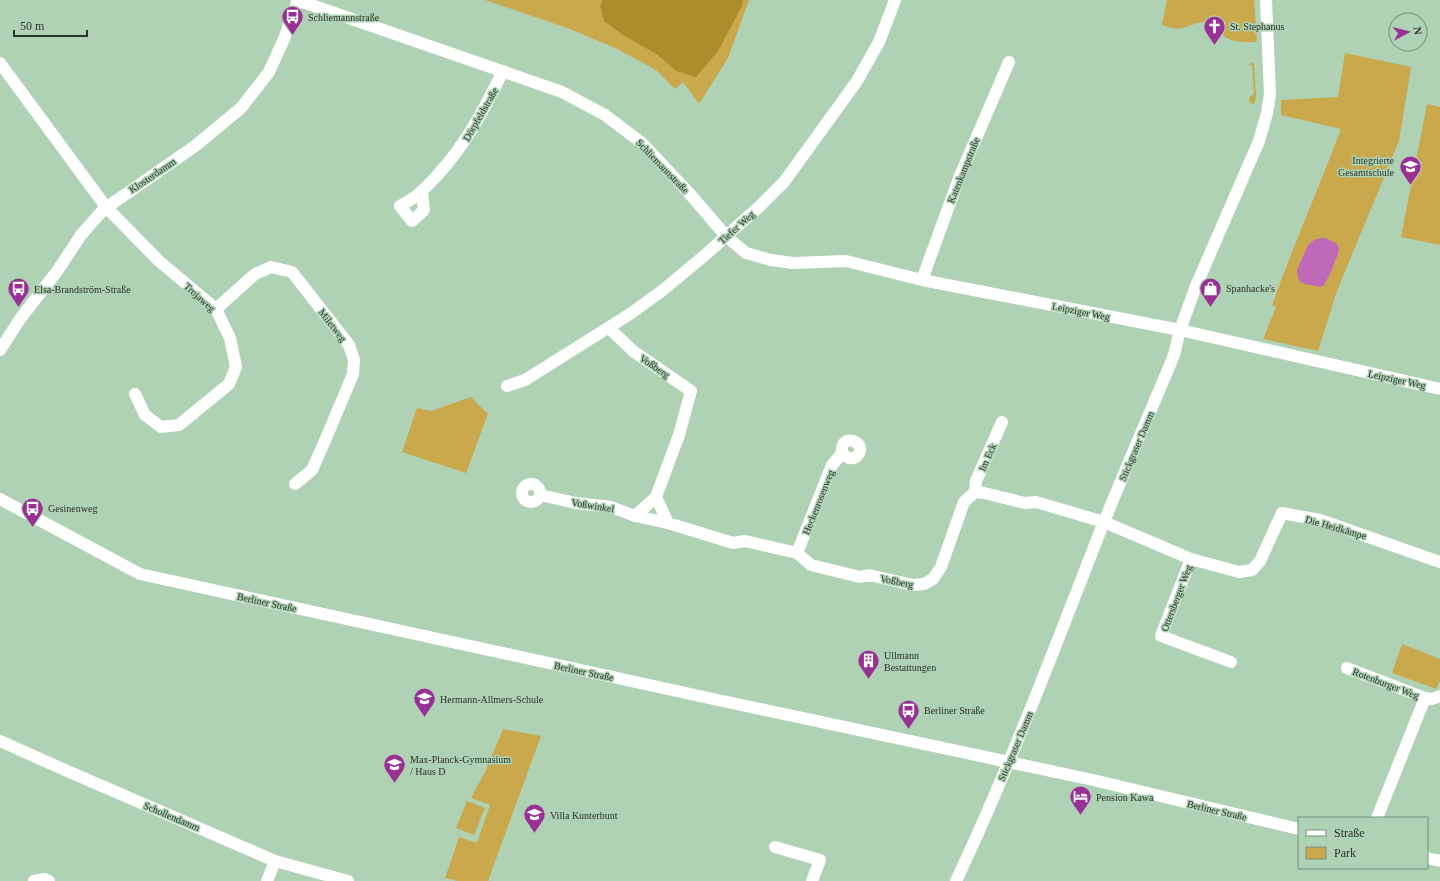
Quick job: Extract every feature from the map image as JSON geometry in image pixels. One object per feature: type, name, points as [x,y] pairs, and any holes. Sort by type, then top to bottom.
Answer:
[{"type":"street","name":"Schliemannstraße","points":[[298,0],[437,50],[562,92],[605,115],[642,143],[689,193],[726,236]]},
{"type":"street","name":"Klosterdamm","points":[[0,350],[20,319],[58,270],[81,235],[106,207],[195,146],[241,108],[269,72],[284,39],[298,0]]},
{"type":"street","name":"Tiefer Weg","points":[[507,386],[525,380],[609,328],[662,290],[760,206],[784,182],[857,81],[879,42],[895,0]]},
{"type":"street","name":"Stickgraser Damm","points":[[956,881],[1033,704],[1104,522],[1174,355],[1180,330],[1196,286],[1259,141],[1268,113],[1269,80],[1266,0]]},
{"type":"street","name":"Katenkampstraße","points":[[922,280],[959,178],[1008,62]]},
{"type":"street","points":[[0,63],[106,207]]},
{"type":"street","name":"Dörpfeldstraße","points":[[422,192],[467,139],[485,110],[503,71]]},
{"type":"street","name":"Trojaweg","points":[[106,207],[159,261],[216,309],[230,338],[236,367],[229,384],[179,425],[161,427],[144,415],[135,394]]},
{"type":"street","name":"Leipziger Weg","points":[[726,236],[746,253],[771,260],[793,263],[846,261],[922,280],[1180,330],[1440,389]]},
{"type":"street","name":"Miletweg","points":[[216,309],[255,274],[271,267],[292,272],[349,345],[354,360],[353,374],[312,470],[295,484]]},
{"type":"street","name":"Voßberg","points":[[609,328],[633,351],[691,391],[679,435],[656,497],[634,516]]},
{"type":"street","name":"Im Eck","points":[[975,492],[976,481],[1002,422]]},
{"type":"street","name":"Heckenrosenweg","points":[[797,553],[832,465],[842,453]]},
{"type":"street","points":[[975,492],[1025,503],[1036,502],[1104,522]]},
{"type":"street","name":"Voßberg","points":[[668,523],[733,543],[745,541],[797,553],[811,565],[860,577],[869,575],[913,585],[924,584],[933,579],[941,567],[964,502],[975,492]]},
{"type":"street","name":"Voßwinkel","points":[[540,495],[576,503],[611,507],[634,516],[668,523]]},
{"type":"street","points":[[656,497],[668,523]]},
{"type":"street","name":"Berliner Straße","points":[[0,499],[140,574],[1093,780],[1298,829]]},
{"type":"street","name":"Die Heidkämpe","points":[[1104,522],[1191,559],[1239,572],[1252,570],[1260,561],[1282,513],[1320,520],[1440,562]]},
{"type":"street","name":"Ottersberger Weg","points":[[1191,559],[1161,636],[1231,662]]},
{"type":"street","name":"Rotenburger Weg","points":[[1347,668],[1425,698]]},
{"type":"street","points":[[1377,817],[1425,698],[1432,699],[1440,696]]},
{"type":"street","name":"Schollendamm","points":[[0,741],[275,861],[348,881]]},
{"type":"street","points":[[775,847],[820,860],[812,881]]},
{"type":"street","points":[[1428,858],[1440,861]]},
{"type":"street","points":[[267,881],[275,861]]},
{"type":"street","points":[[34,881],[45,879],[49,881]]},
{"type":"green space","points":[[485,0],[749,0],[728,58],[699,104],[683,82],[675,89],[656,70],[617,49],[570,29]]},
{"type":"green space","points":[[1167,0],[1254,0],[1257,40],[1256,42],[1238,42],[1226,38],[1214,25],[1206,22],[1197,23],[1180,29],[1164,26],[1162,24]]},
{"type":"green space","points":[[1345,53],[1411,67],[1399,141],[1337,291],[1318,351],[1263,339],[1276,307],[1272,305],[1280,283],[1341,129],[1281,115],[1281,100],[1338,97]]},
{"type":"green space","points":[[1254,63],[1256,96],[1254,105],[1249,99],[1254,94],[1252,65],[1249,64]]},
{"type":"green space","points":[[1427,104],[1440,107],[1440,245],[1401,237]]},
{"type":"green space","points":[[471,397],[488,414],[466,473],[402,452],[417,408],[431,411]]},
{"type":"green space","points":[[1402,644],[1440,659],[1440,681],[1436,689],[1392,673]]},
{"type":"green space","points":[[503,729],[541,736],[488,881],[458,881],[445,878],[459,837],[477,843],[490,805],[471,798],[486,770]]},
{"type":"green space","points":[[467,801],[485,808],[474,835],[456,828]]},
{"type":"shaded area","points":[[603,0],[743,0],[742,6],[718,51],[696,77],[676,71],[658,55],[623,35],[604,21],[600,6]]},
{"type":"shaded area","points":[[1325,238],[1336,243],[1339,248],[1330,274],[1324,285],[1320,287],[1301,283],[1298,278],[1297,270],[1308,245],[1314,240]]},
{"type":"place","name":"Schliemannstraße","points":[[292,36]]},
{"type":"place","name":"St. Stephanus","points":[[1214,46]]},
{"type":"place","name":"Integrierte Gesamtschule","points":[[1410,186]]},
{"type":"place","name":"Elsa-Brandström-Straße","points":[[18,308]]},
{"type":"place","name":"Spanhacke's","points":[[1210,308]]},
{"type":"place","name":"Gesinenweg","points":[[32,528]]},
{"type":"place","name":"Ullmann Bestattungen","points":[[868,680]]},
{"type":"place","name":"Hermann-Allmers-Schule","points":[[425,718]]},
{"type":"place","name":"Berliner Straße","points":[[909,730]]},
{"type":"place","name":"Max-Planck-Gymnasium / Haus D","points":[[395,784]]},
{"type":"place","name":"Pension Kawa","points":[[1080,816]]},
{"type":"place","name":"Villa Kunterbunt","points":[[535,834]]}]
